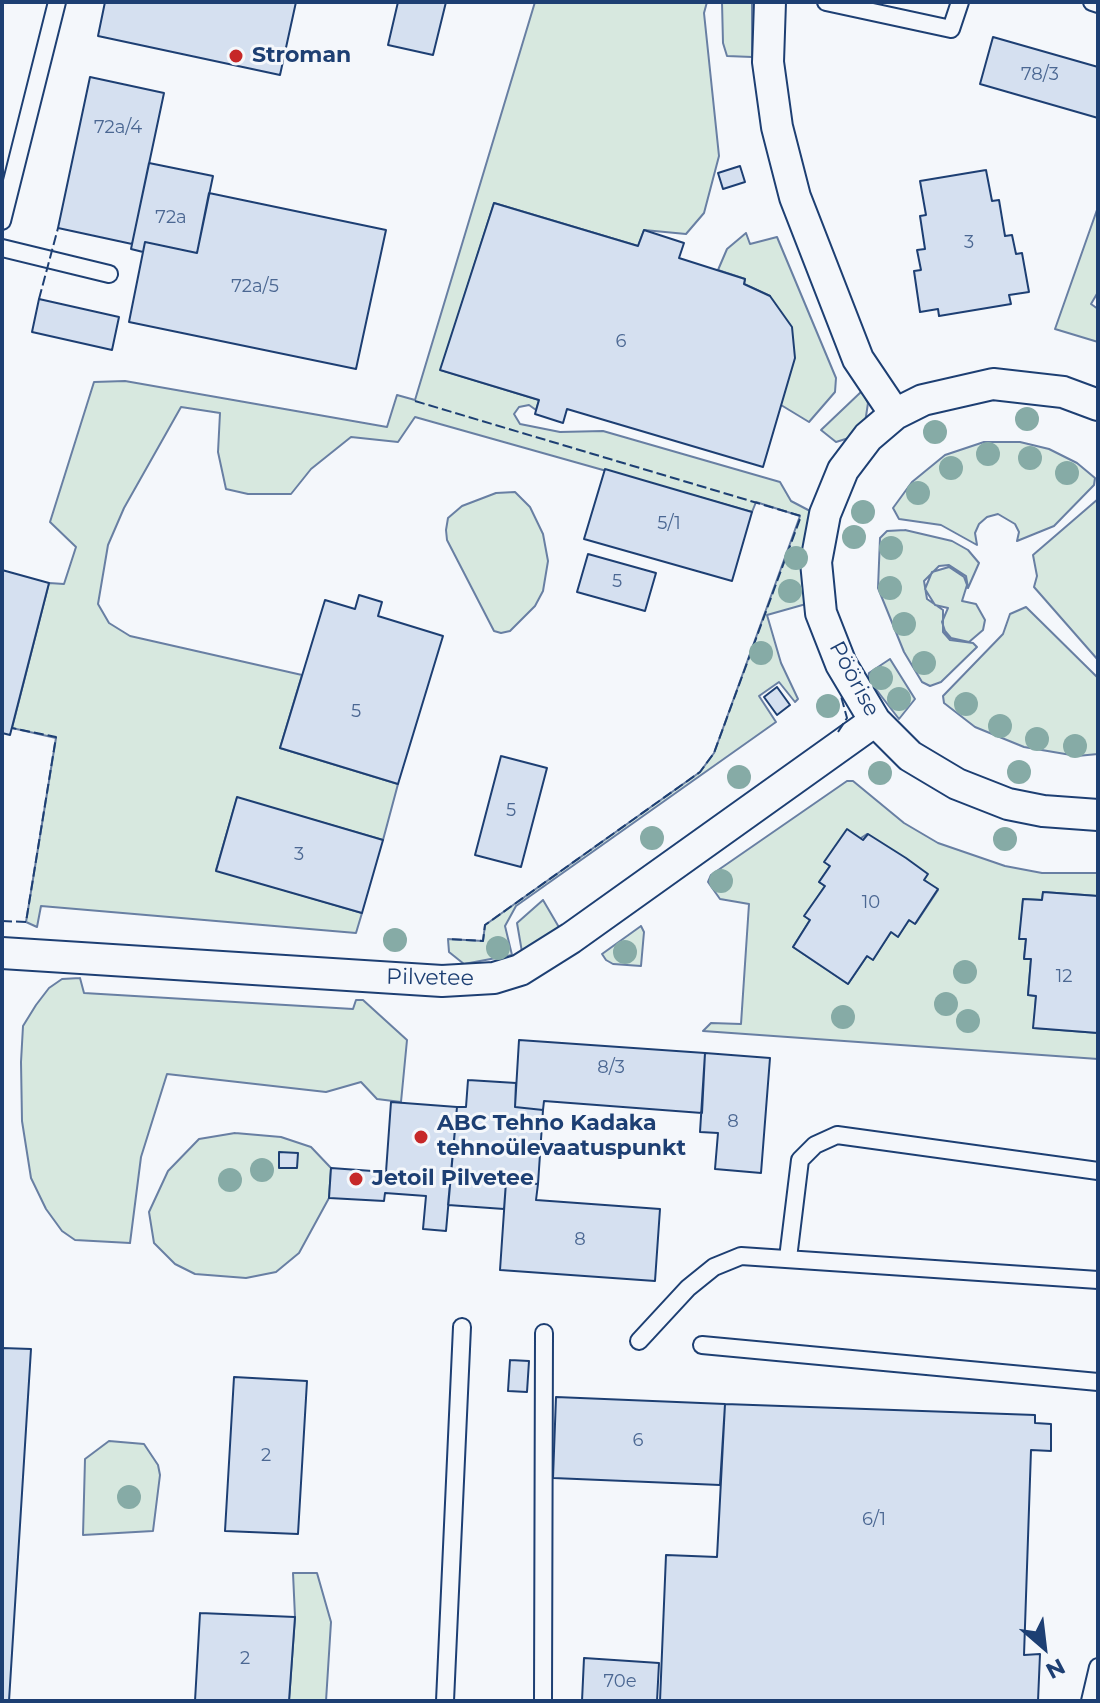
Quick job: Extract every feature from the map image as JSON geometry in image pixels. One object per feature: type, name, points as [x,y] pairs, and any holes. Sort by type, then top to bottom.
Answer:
[{"type":"street","points":[[770,2],[768,62],[777,127],[795,197],[858,359],[895,414]]},
{"type":"street","name":"Pöörise","points":[[1098,405],[1049,389],[993,384],[923,400],[895,414],[868,437],[843,470],[825,514],[816,562],[821,613],[841,664],[875,721],[910,756],[957,784],[1008,804],[1098,815]]},
{"type":"street","name":"Pilvetee","points":[[2,953],[442,981],[494,978],[520,970],[571,938],[875,721]]},
{"type":"lane","points":[[2,221],[57,2]]},
{"type":"lane","points":[[826,2],[951,29],[960,2]]},
{"type":"lane","points":[[1092,2],[1098,4]]},
{"type":"lane","points":[[2,248],[109,274]]},
{"type":"lane","points":[[788,1258],[800,1160],[815,1145],[837,1135],[1098,1171]]},
{"type":"lane","points":[[639,1341],[688,1288],[714,1267],[741,1256],[1098,1280]]},
{"type":"lane","points":[[445,1701],[462,1327]]},
{"type":"lane","points":[[543,1701],[544,1333]]},
{"type":"lane","points":[[702,1345],[1098,1382]]},
{"type":"lane","points":[[1090,1701],[1098,1667]]},
{"type":"shaded area","points":[[535,2],[707,2],[704,13],[719,156],[704,213],[686,234],[644,230],[638,246],[494,203],[441,370],[539,400],[536,410],[529,405],[519,407],[514,414],[520,424],[560,432],[603,431],[780,482],[791,501],[812,512],[806,604],[767,615],[781,663],[798,699],[795,702],[779,682],[759,696],[776,722],[516,906],[505,926],[512,955],[464,964],[449,952],[448,939],[483,941],[485,925],[700,772],[714,753],[800,516],[756,502],[752,512],[415,417],[398,442],[351,437],[311,469],[291,494],[248,494],[226,489],[218,452],[220,413],[181,407],[124,508],[108,545],[98,604],[109,623],[130,636],[302,675],[280,748],[398,784],[383,840],[237,798],[216,870],[362,913],[356,933],[41,906],[37,927],[26,922],[56,738],[12,728],[49,583],[64,584],[76,547],[50,522],[94,382],[125,381],[387,427],[397,395],[415,400]]},
{"type":"shaded area","points":[[722,2],[752,2],[752,57],[727,56],[723,43]]},
{"type":"shaded area","points":[[1098,207],[1098,292],[1091,304],[1098,309],[1098,342],[1055,329]]},
{"type":"shaded area","points":[[746,233],[750,244],[777,237],[836,378],[835,392],[809,422],[781,405],[770,296],[744,284],[745,279],[718,270],[727,249]]},
{"type":"shaded area","points":[[862,391],[868,403],[865,423],[852,437],[836,442],[821,430]]},
{"type":"shaded area","points":[[984,442],[1020,442],[1049,449],[1077,463],[1095,478],[1094,485],[1054,526],[1017,541],[1019,532],[1015,524],[998,514],[987,517],[979,524],[975,533],[977,545],[941,525],[899,519],[893,508],[912,482],[945,455]]},
{"type":"shaded area","points":[[515,492],[530,507],[543,534],[548,561],[543,591],[535,606],[510,631],[501,633],[494,631],[447,540],[446,530],[448,518],[462,506],[496,493]]},
{"type":"shaded area","points":[[1098,499],[1098,660],[1034,587],[1037,576],[1033,555]]},
{"type":"shaded area","points":[[905,530],[952,541],[968,550],[979,563],[968,588],[966,576],[949,565],[939,566],[924,581],[927,599],[943,610],[943,632],[950,640],[973,643],[977,647],[941,682],[930,686],[922,682],[904,652],[878,588],[880,538],[887,531]]},
{"type":"shaded area","points":[[949,567],[964,577],[967,585],[962,601],[976,604],[985,620],[983,630],[969,642],[951,638],[945,631],[942,622],[948,608],[935,605],[925,589],[932,572]]},
{"type":"shaded area","points":[[1026,607],[1097,677],[1098,754],[1077,756],[1024,747],[975,727],[944,703],[943,696],[1003,634],[1010,614]]},
{"type":"shaded area","points":[[890,659],[915,699],[899,719],[868,679],[869,673]]},
{"type":"shaded area","points":[[847,781],[853,781],[904,823],[938,843],[1005,866],[1042,873],[1098,873],[1098,896],[1043,892],[1042,900],[1023,899],[1020,938],[1026,939],[1024,958],[1031,959],[1028,995],[1036,996],[1034,1028],[1098,1033],[1098,1059],[703,1031],[711,1023],[741,1024],[749,904],[720,899],[708,882],[711,875]],"holes":[[[867,834],[927,874],[924,880],[938,890],[916,923],[909,920],[898,936],[891,932],[873,959],[867,956],[848,984],[793,947],[810,920],[805,916],[825,886],[819,882],[830,866],[825,862]]]},
{"type":"shaded area","points":[[543,900],[560,929],[522,952],[517,923]]},
{"type":"shaded area","points":[[641,926],[644,932],[641,966],[613,964],[606,960],[602,954]]},
{"type":"shaded area","points":[[80,978],[84,993],[353,1009],[356,1000],[363,1000],[407,1040],[401,1102],[377,1099],[361,1082],[326,1092],[167,1074],[141,1157],[130,1243],[75,1240],[62,1231],[46,1209],[31,1178],[22,1121],[21,1062],[23,1026],[36,1005],[49,988],[62,979]]},
{"type":"shaded area","points":[[235,1133],[281,1137],[311,1147],[331,1168],[329,1198],[299,1253],[276,1272],[246,1278],[195,1274],[175,1264],[154,1243],[149,1212],[168,1171],[199,1139]]},
{"type":"shaded area","points":[[109,1441],[144,1444],[158,1465],[160,1475],[153,1531],[83,1535],[85,1459]]},
{"type":"shaded area","points":[[293,1573],[317,1573],[331,1622],[326,1701],[289,1701],[295,1617]]},
{"type":"building","name":"Stroman","points":[[105,2],[296,2],[280,75],[98,36]]},
{"type":"building","points":[[398,2],[446,2],[433,55],[388,45]]},
{"type":"building","points":[[993,37],[1098,67],[1098,118],[980,84]]},
{"type":"building","points":[[90,77],[164,93],[132,244],[58,228]]},
{"type":"building","points":[[149,163],[213,176],[197,253],[145,242],[143,252],[131,249]]},
{"type":"building","points":[[740,166],[745,182],[723,189],[718,173]]},
{"type":"building","points":[[986,170],[992,201],[999,200],[1005,236],[1012,235],[1016,254],[1022,253],[1029,292],[1009,295],[1011,304],[939,316],[938,309],[920,312],[914,271],[921,270],[917,250],[925,249],[920,216],[926,215],[920,181]]},
{"type":"building","points":[[209,193],[386,230],[356,369],[129,322],[145,242],[197,253]]},
{"type":"building","points":[[494,203],[638,246],[644,230],[684,243],[679,258],[745,279],[744,284],[770,296],[792,327],[795,358],[763,467],[567,409],[563,423],[535,414],[539,400],[440,370]]},
{"type":"building","points":[[39,299],[119,317],[112,350],[32,332]]},
{"type":"building","points":[[605,469],[752,512],[732,581],[584,539]]},
{"type":"building","points":[[588,554],[656,573],[645,611],[577,592]]},
{"type":"building","points":[[2,570],[49,583],[10,735],[2,733]]},
{"type":"building","points":[[359,595],[382,602],[378,616],[443,636],[398,784],[280,748],[325,600],[355,609]]},
{"type":"building","points":[[777,687],[790,705],[777,715],[764,697]]},
{"type":"building","points":[[501,756],[547,768],[521,867],[475,855]]},
{"type":"building","points":[[237,797],[383,840],[362,913],[216,871]]},
{"type":"building","points":[[847,829],[863,840],[868,834],[906,858],[928,874],[924,880],[938,889],[915,924],[909,920],[898,937],[891,932],[873,960],[867,956],[848,984],[793,947],[810,920],[804,916],[825,886],[819,882],[830,866],[824,862]]},
{"type":"building","points":[[1043,892],[1098,896],[1098,1033],[1033,1028],[1036,996],[1028,995],[1031,959],[1024,959],[1026,939],[1019,939],[1023,899],[1042,900]]},
{"type":"building","points":[[519,1040],[705,1053],[702,1113],[544,1101],[543,1110],[515,1107]]},
{"type":"building","points":[[705,1053],[770,1058],[761,1173],[715,1169],[718,1133],[700,1132]]},
{"type":"building","points":[[468,1080],[516,1083],[515,1107],[543,1110],[538,1184],[506,1182],[504,1209],[448,1205],[457,1107],[466,1107]]},
{"type":"building","name":"ABC Tehno Kadaka tehnoülevaatuspunkt","points":[[391,1102],[457,1107],[446,1231],[423,1229],[426,1196],[385,1193],[384,1201],[329,1198],[331,1168],[386,1172]]},
{"type":"building","points":[[279,1152],[298,1153],[297,1168],[279,1168]]},
{"type":"building","points":[[506,1182],[538,1184],[536,1200],[660,1209],[655,1281],[500,1270]]},
{"type":"building","points":[[2,1348],[31,1349],[9,1701],[2,1701]]},
{"type":"building","points":[[510,1360],[529,1361],[527,1392],[508,1391]]},
{"type":"building","points":[[234,1377],[307,1381],[298,1534],[225,1531]]},
{"type":"building","points":[[556,1397],[725,1404],[720,1485],[553,1478]]},
{"type":"building","points":[[725,1404],[1035,1415],[1035,1423],[1051,1424],[1051,1451],[1031,1450],[1024,1655],[1040,1654],[1038,1701],[660,1701],[666,1555],[717,1557]]},
{"type":"building","points":[[200,1613],[295,1617],[289,1701],[195,1701]]},
{"type":"building","points":[[584,1658],[659,1663],[657,1701],[582,1701]]},
{"type":"fence","points":[[39,299],[58,228]]},
{"type":"fence","points":[[415,401],[801,516],[714,753],[700,772],[485,925],[483,941],[448,939]]},
{"type":"fence","points":[[838,732],[847,718],[841,696]]},
{"type":"fence","points":[[2,921],[26,922],[56,737],[12,728]]},
{"type":"place","name":"Stroman","points":[[236,56]]},
{"type":"place","name":"ABC Tehno Kadaka tehnoülevaatuspunkt","points":[[421,1137]]},
{"type":"place","name":"Jetoil Pilvetee","points":[[356,1179]]}]
